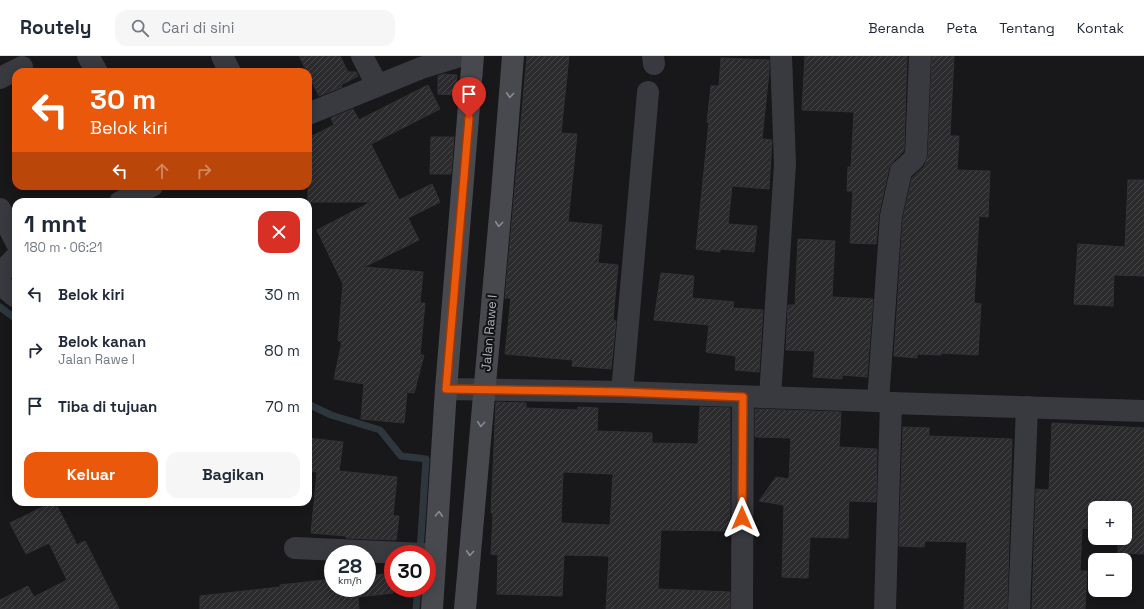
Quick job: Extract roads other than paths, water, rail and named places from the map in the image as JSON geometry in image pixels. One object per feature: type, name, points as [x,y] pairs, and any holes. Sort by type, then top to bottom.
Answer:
[{"type":"main road","points":[[426,545],[446,389],[474,56]]},
{"type":"main road","name":"Jalan Rawe I","points":[[465,609],[513,56]]},
{"type":"main road","points":[[430,597],[432,609]]},
{"type":"street","points":[[88,56],[95,68]]},
{"type":"street","points":[[222,56],[228,68]]},
{"type":"street","points":[[362,56],[377,85]]},
{"type":"street","points":[[312,112],[421,68],[460,56]]},
{"type":"street","points":[[770,397],[785,164],[781,56]]},
{"type":"street","points":[[885,609],[885,402],[891,216],[900,171],[913,160],[916,154],[920,56]]},
{"type":"street","points":[[0,78],[12,72]]},
{"type":"street","points":[[622,392],[648,92]]},
{"type":"street","points":[[128,198],[144,190]]},
{"type":"street","points":[[0,209],[12,234]]},
{"type":"street","points":[[0,274],[12,261]]},
{"type":"street","points":[[0,284],[12,294]]},
{"type":"street","points":[[446,389],[622,392],[1144,411]]},
{"type":"street","points":[[742,609],[743,397]]},
{"type":"street","points":[[1019,609],[1027,407]]},
{"type":"street","points":[[295,548],[384,552]]},
{"type":"waterway","points":[[0,307],[12,316]]},
{"type":"waterway","points":[[312,406],[331,415],[380,430],[401,456],[426,459],[420,545]]},
{"type":"waterway","points":[[416,609],[417,597]]}]
